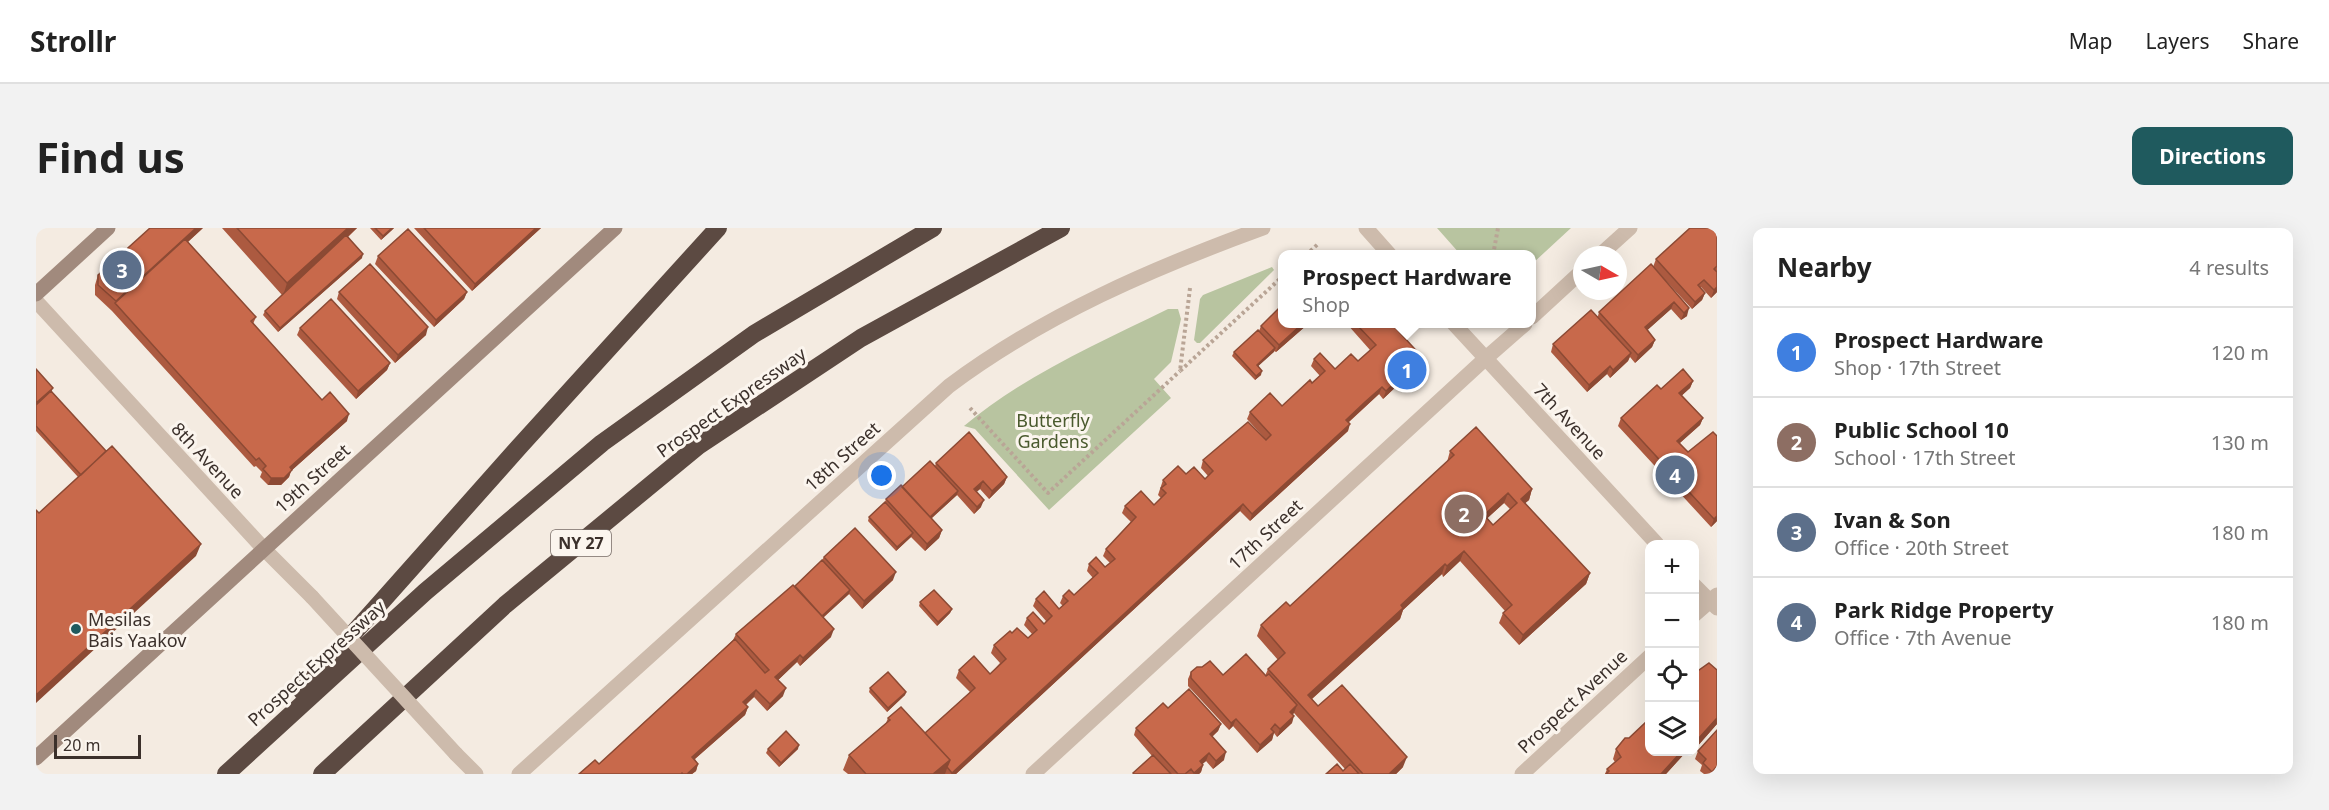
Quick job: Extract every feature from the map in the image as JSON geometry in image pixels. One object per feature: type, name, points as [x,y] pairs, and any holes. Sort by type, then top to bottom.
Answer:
[{"type":"highway","points":[[231,768],[718,228]]},
{"type":"highway","name":"Prospect Expressway","points":[[231,768],[425,592],[602,443],[754,334],[933,228]]},
{"type":"highway","name":"Prospect Expressway","points":[[322,774],[505,605],[699,446],[861,338],[1061,228]]},
{"type":"main road","points":[[36,294],[108,228]]},
{"type":"main road","name":"19th Street","points":[[36,758],[615,228]]},
{"type":"street","name":"18th Street","points":[[519,774],[967,373],[1020,338],[1098,297],[1238,233],[1263,228]]},
{"type":"street","points":[[1365,228],[1385,250]]},
{"type":"street","points":[[1610,246],[1630,228]]},
{"type":"street","points":[[1536,313],[1573,279]]},
{"type":"street","name":"8th Avenue","points":[[36,301],[264,549],[312,597],[476,774]]},
{"type":"street","name":"7th Avenue","points":[[1458,328],[1654,540]]},
{"type":"street","name":"17th Street","points":[[1033,774],[1520,328]]},
{"type":"street","points":[[1699,588],[1715,601],[1699,612]]},
{"type":"street","name":"Prospect Avenue","points":[[1522,774],[1645,661]]},
{"type":"path","points":[[1494,250],[1498,228]]},
{"type":"path","points":[[1311,250],[1318,244]]},
{"type":"path","points":[[970,408],[1048,493],[1278,281]]},
{"type":"path","points":[[1180,371],[1190,288]]},
{"type":"green space","points":[[1437,228],[1571,228],[1536,260],[1536,250],[1456,250]]},
{"type":"green space","points":[[1272,267],[1274,270],[1200,343],[1194,340],[1200,299],[1203,295]]},
{"type":"green space","name":"Butterfly Gardens","points":[[1168,309],[1178,309],[1181,319],[1171,362],[1154,379],[1171,398],[1049,510],[975,429],[964,426],[987,408],[1037,376]]},
{"type":"building","points":[[150,228],[196,228],[116,301],[98,285],[98,275]]},
{"type":"building","points":[[237,228],[348,228],[287,283]]},
{"type":"building","points":[[375,228],[392,228],[383,236]]},
{"type":"building","points":[[424,228],[536,228],[475,284]]},
{"type":"building","points":[[1690,228],[1717,228],[1717,266],[1714,269],[1717,272],[1717,287],[1714,290],[1704,280],[1698,285],[1705,293],[1695,302],[1656,259]]},
{"type":"building","points":[[408,229],[467,292],[436,320],[378,256]]},
{"type":"building","points":[[346,235],[363,254],[280,328],[265,311]]},
{"type":"building","points":[[185,239],[256,317],[251,321],[322,400],[330,392],[349,414],[290,467],[292,470],[284,478],[271,478],[263,469],[266,466],[259,458],[256,460],[115,303]]},
{"type":"building","points":[[370,264],[428,327],[398,355],[339,292]]},
{"type":"building","points":[[1651,264],[1689,308],[1684,313],[1674,302],[1645,327],[1655,340],[1638,355],[1599,312],[1612,300],[1627,300],[1627,286]]},
{"type":"building","points":[[331,299],[390,363],[358,391],[300,328]]},
{"type":"building","points":[[1278,309],[1278,328],[1298,328],[1279,345],[1261,326]]},
{"type":"building","points":[[1591,310],[1631,353],[1613,370],[1610,366],[1589,385],[1553,344]]},
{"type":"building","points":[[1360,328],[1396,328],[1422,357],[1386,391],[1382,387],[1365,402],[1346,420],[1350,424],[1252,514],[1243,504],[952,773],[947,767],[950,760],[925,733],[975,688],[959,670],[974,656],[990,674],[1006,659],[994,645],[1017,628],[1028,638],[1037,630],[1027,618],[1033,612],[1044,624],[1052,616],[1036,599],[1044,591],[1059,609],[1068,601],[1063,596],[1069,590],[1074,595],[1098,573],[1089,564],[1096,557],[1105,567],[1115,559],[1106,549],[1136,517],[1125,506],[1141,491],[1154,505],[1166,493],[1161,488],[1166,484],[1163,480],[1178,466],[1186,474],[1194,467],[1205,479],[1213,471],[1203,460],[1248,422],[1266,440],[1271,435],[1250,412],[1270,393],[1282,406],[1310,380],[1312,383],[1325,371],[1314,359],[1320,353],[1335,369],[1351,354],[1358,361],[1376,345]]},
{"type":"building","points":[[1258,330],[1275,348],[1257,365],[1262,371],[1256,376],[1234,352]]},
{"type":"building","points":[[36,369],[53,388],[36,403]]},
{"type":"building","points":[[1683,369],[1693,381],[1679,393],[1703,418],[1677,441],[1688,452],[1713,432],[1717,436],[1717,516],[1714,519],[1621,418],[1657,385],[1661,389]]},
{"type":"building","points":[[51,391],[106,451],[81,475],[36,426],[36,405]]},
{"type":"building","points":[[1476,427],[1532,489],[1521,499],[1590,573],[1523,635],[1503,613],[1512,605],[1464,551],[1447,566],[1445,564],[1401,605],[1403,608],[1308,695],[1318,706],[1342,685],[1407,757],[1389,774],[1363,774],[1268,669],[1285,653],[1261,625],[1286,602],[1290,606],[1454,455],[1450,451]],"holes":[[[1508,493],[1517,503],[1493,525],[1484,515]]]},
{"type":"building","points":[[969,432],[1007,477],[992,491],[983,481],[974,489],[984,500],[977,507],[936,463]]},
{"type":"building","name":"Mesilas Bais Yaakov","points":[[112,446],[201,544],[36,695],[36,510],[39,513]]},
{"type":"building","points":[[930,461],[958,491],[930,517],[902,487]]},
{"type":"building","points":[[901,485],[942,530],[927,544],[886,499]]},
{"type":"building","points":[[885,502],[913,533],[897,547],[869,517]]},
{"type":"building","points":[[855,528],[896,572],[864,601],[824,557]]},
{"type":"building","points":[[822,560],[850,590],[822,616],[795,586]]},
{"type":"building","points":[[793,585],[834,629],[803,658],[800,655],[775,677],[786,688],[770,704],[756,690],[743,702],[748,707],[692,757],[698,764],[687,774],[579,774],[595,760],[599,764],[735,639],[765,673],[769,670],[736,634]]},
{"type":"building","points":[[934,590],[952,609],[938,622],[920,602]]},
{"type":"building","points":[[1246,654],[1266,676],[1269,674],[1297,705],[1290,712],[1294,716],[1280,729],[1275,724],[1271,729],[1274,732],[1260,745],[1236,719],[1231,723],[1191,678],[1191,672],[1210,661],[1223,675]]},
{"type":"building","points":[[1709,663],[1717,670],[1717,718],[1699,738],[1699,702],[1699,670]]},
{"type":"building","points":[[888,672],[906,692],[888,708],[870,688]]},
{"type":"building","points":[[1189,689],[1221,724],[1210,734],[1226,752],[1216,761],[1209,753],[1200,761],[1203,765],[1194,773],[1191,769],[1185,774],[1178,774],[1136,728],[1163,703],[1168,708]]},
{"type":"building","points":[[901,707],[950,760],[933,774],[866,774],[849,755],[890,720],[888,718]]},
{"type":"building","points":[[1645,723],[1645,756],[1677,756],[1661,774],[1606,774],[1609,771],[1607,769],[1621,757],[1616,749],[1625,738],[1629,738]]},
{"type":"building","points":[[1717,730],[1717,768],[1712,772],[1703,763],[1706,759],[1699,750]]},
{"type":"building","points":[[786,731],[799,745],[781,763],[768,749]]},
{"type":"building","points":[[1153,755],[1171,774],[1133,773]]},
{"type":"building","points":[[1337,764],[1343,771],[1350,764],[1359,774],[1326,774]]},
{"type":"place","name":"Ivan & Son","points":[[122,270]]},
{"type":"place","name":"Prospect Hardware","points":[[1407,370]]},
{"type":"place","name":"Park Ridge Property","points":[[1675,475]]},
{"type":"place","name":"Public School 10","points":[[1464,514]]},
{"type":"place","name":"Mesilas Bais Yaakov","points":[[76,629]]}]
